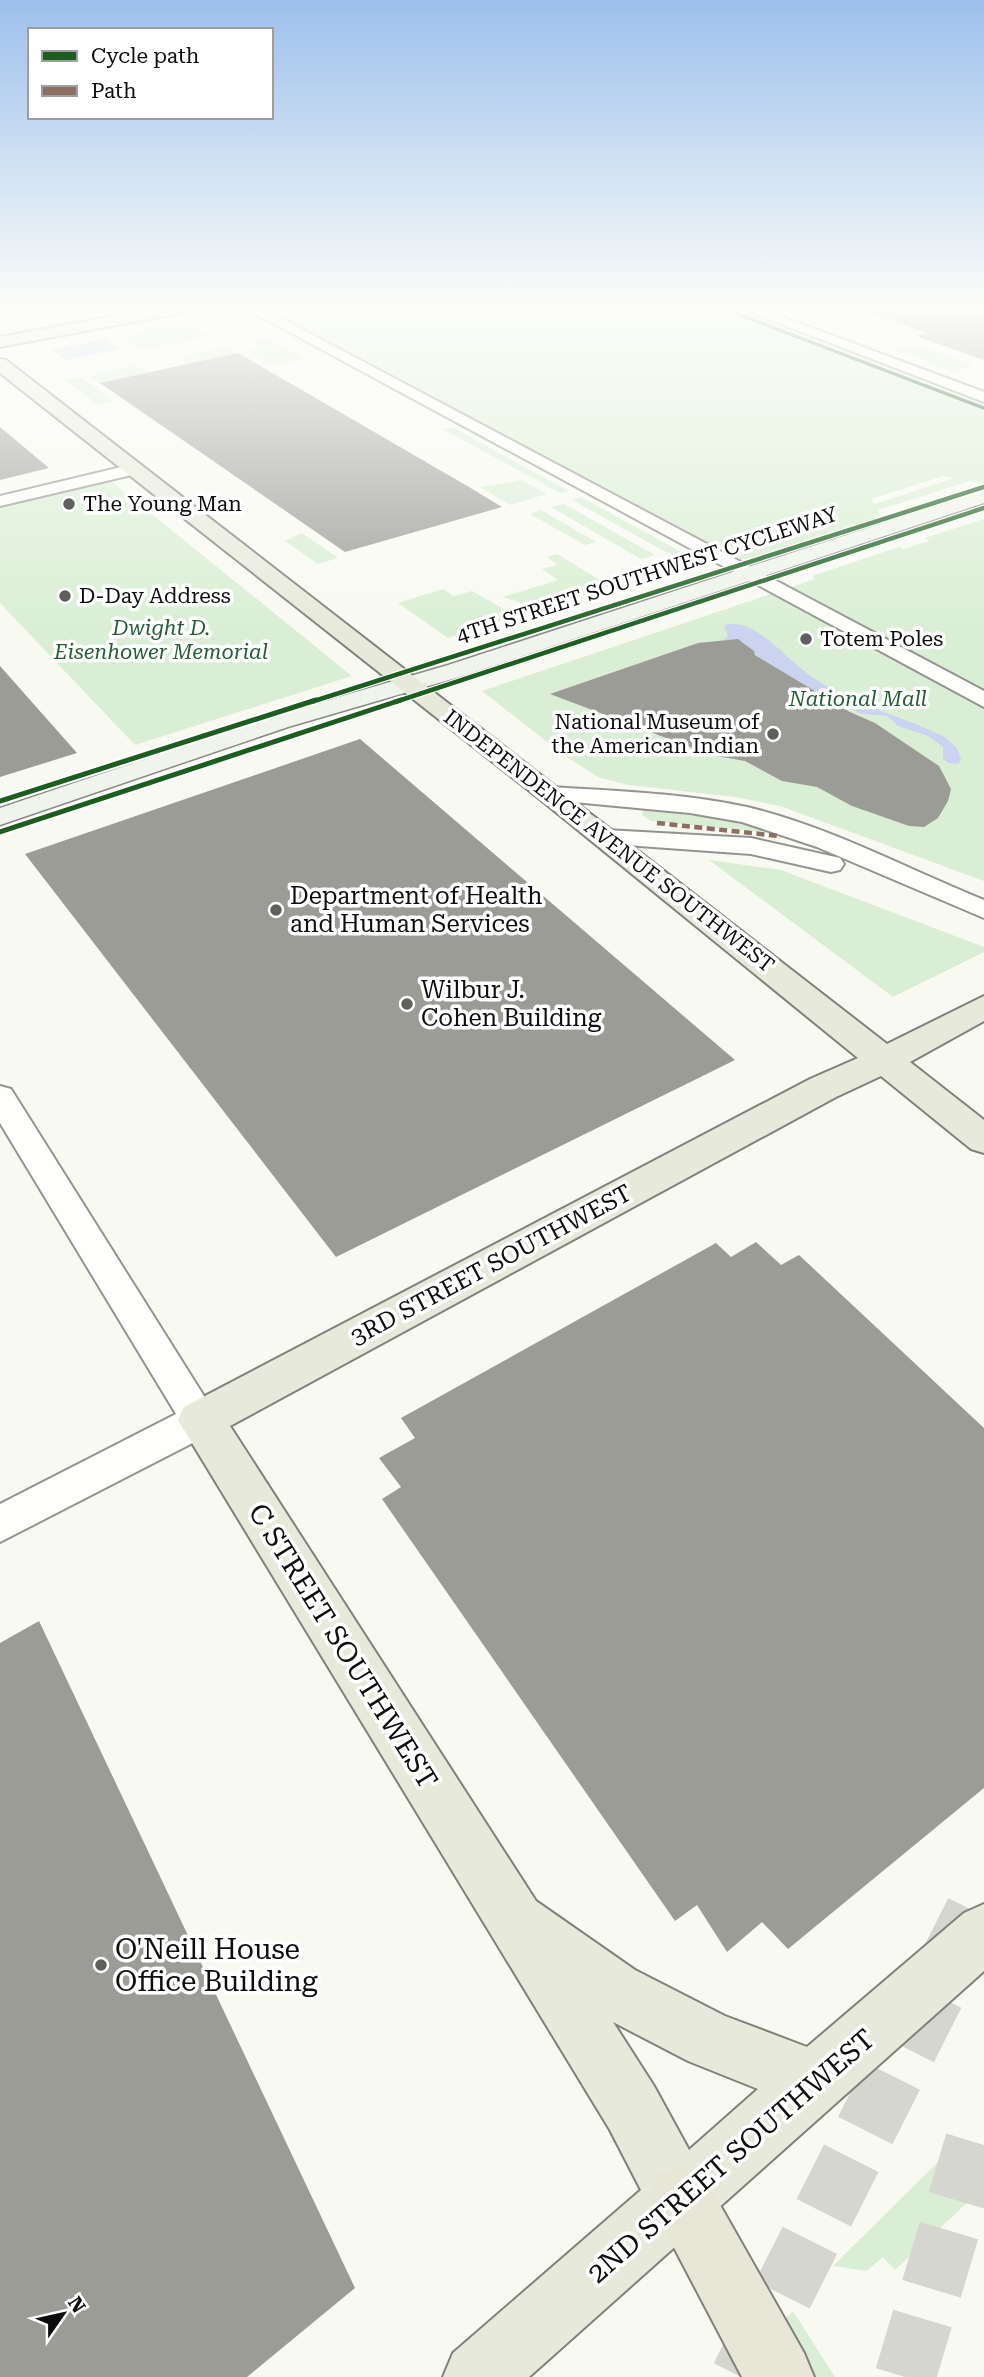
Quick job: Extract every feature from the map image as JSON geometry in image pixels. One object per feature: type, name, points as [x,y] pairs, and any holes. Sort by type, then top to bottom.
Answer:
[{"type":"highway","points":[[680,2198],[780,2377]]},
{"type":"main road","name":"INDEPENDENCE AVENUE SOUTHWEST","points":[[69,418],[551,794],[984,1140]]},
{"type":"main road","points":[[0,817],[271,725],[457,670],[984,496]]},
{"type":"main road","name":"3RD STREET SOUTHWEST","points":[[200,1420],[811,1094],[885,1060],[984,1007]]},
{"type":"main road","name":"C STREET SOUTHWEST","points":[[200,1420],[232,1464],[507,1911],[632,2108],[680,2198]]},
{"type":"main road","points":[[507,1911],[614,1992],[709,2040],[815,2081]]},
{"type":"main road","name":"2ND STREET SOUTHWEST","points":[[477,2377],[984,1933]]},
{"type":"street","points":[[457,418],[984,700]]},
{"type":"street","points":[[0,500],[134,469]]},
{"type":"street","points":[[551,794],[745,815],[859,855],[935,891],[984,910]]},
{"type":"street","points":[[606,838],[717,842],[762,848],[935,891]]},
{"type":"street","name":"C STREET SOUTHWEST","points":[[0,1097],[200,1420]]},
{"type":"street","name":"3RD STREET SOUTHWEST","points":[[0,1524],[200,1420]]},
{"type":"green space","points":[[471,418],[984,418],[984,484],[970,481],[878,510],[881,518],[752,559],[741,560]],"holes":[[[943,476],[955,478],[875,504],[871,499]]]},
{"type":"green space","points":[[452,427],[569,491],[560,493],[443,429]]},
{"type":"green space","name":"Dwight D. Eisenhower Memorial","points":[[107,478],[352,676],[135,745],[0,603],[0,504]]},
{"type":"green space","points":[[521,480],[547,494],[510,505],[480,487]]},
{"type":"green space","points":[[581,497],[696,560],[686,563],[572,500]]},
{"type":"green space","points":[[564,504],[655,555],[641,559],[551,507]]},
{"type":"green space","points":[[541,510],[596,542],[585,545],[530,514]]},
{"type":"green space","name":"National Mall","points":[[984,519],[984,881],[780,806],[735,797],[628,785],[598,777],[565,756],[482,691],[815,579],[812,576],[899,547],[904,549],[929,541],[925,538]]},
{"type":"green space","points":[[302,533],[338,558],[318,564],[285,541]]},
{"type":"green space","points":[[557,554],[610,586],[539,609],[503,597],[558,580],[542,569],[558,565],[547,557]]},
{"type":"green space","points":[[443,589],[454,596],[472,591],[516,616],[448,638],[398,603]]},
{"type":"green space","points":[[643,810],[716,818],[774,831],[651,821],[642,815]]},
{"type":"green space","points":[[709,860],[781,870],[984,947],[984,952],[893,997]]},
{"type":"green space","points":[[942,2158],[984,2162],[984,2187],[895,2270],[883,2257],[867,2271],[833,2266]]},
{"type":"green space","points":[[793,2311],[835,2377],[801,2377],[772,2332]]},
{"type":"water","points":[[728,624],[750,628],[760,634],[808,674],[840,693],[945,737],[957,748],[961,759],[958,764],[949,763],[943,759],[943,747],[928,736],[898,726],[887,716],[862,714],[827,698],[760,658],[742,641],[722,641],[728,636],[724,626]]},
{"type":"building","points":[[151,418],[350,418],[502,507],[345,552]]},
{"type":"building","points":[[0,427],[49,468],[0,480]]},
{"type":"building","name":"National Museum of the American Indian","points":[[738,639],[754,651],[755,655],[850,712],[875,723],[939,766],[951,789],[948,801],[938,818],[924,827],[909,826],[852,806],[817,787],[782,781],[745,761],[711,755],[550,694],[698,643]]},
{"type":"building","points":[[0,666],[77,753],[0,777]]},
{"type":"building","name":"Wilbur J. Cohen Building","points":[[360,739],[735,1060],[336,1257],[25,854]]},
{"type":"building","points":[[756,1242],[781,1265],[799,1255],[984,1428],[984,1788],[788,1949],[762,1922],[727,1952],[697,1905],[675,1921],[382,1499],[401,1487],[379,1458],[415,1438],[401,1418],[716,1243],[731,1257]]},
{"type":"building","name":"O'Neill House Office Building","points":[[39,1621],[355,2288],[247,2377],[0,2377],[0,1643]]},
{"type":"tunnel","points":[[741,2377],[984,1895]]},
{"type":"tunnel","points":[[905,2377],[984,2114]]},
{"type":"marked path","points":[[657,823],[779,836]]},
{"type":"cycle path","name":"4TH STREET SOUTHWEST CYCLEWAY","points":[[0,801],[984,487]]},
{"type":"cycle path","points":[[0,832],[984,508]]},
{"type":"place","name":"The Young Man","points":[[69,504]]},
{"type":"place","name":"D-Day Address","points":[[65,596]]},
{"type":"place","name":"Totem Poles","points":[[806,639]]},
{"type":"place","name":"National Museum of the American Indian","points":[[773,734]]},
{"type":"place","name":"Department of Health and Human Services","points":[[276,910]]},
{"type":"place","name":"Wilbur J. Cohen Building","points":[[407,1004]]},
{"type":"place","name":"O'Neill House Office Building","points":[[101,1965]]}]
